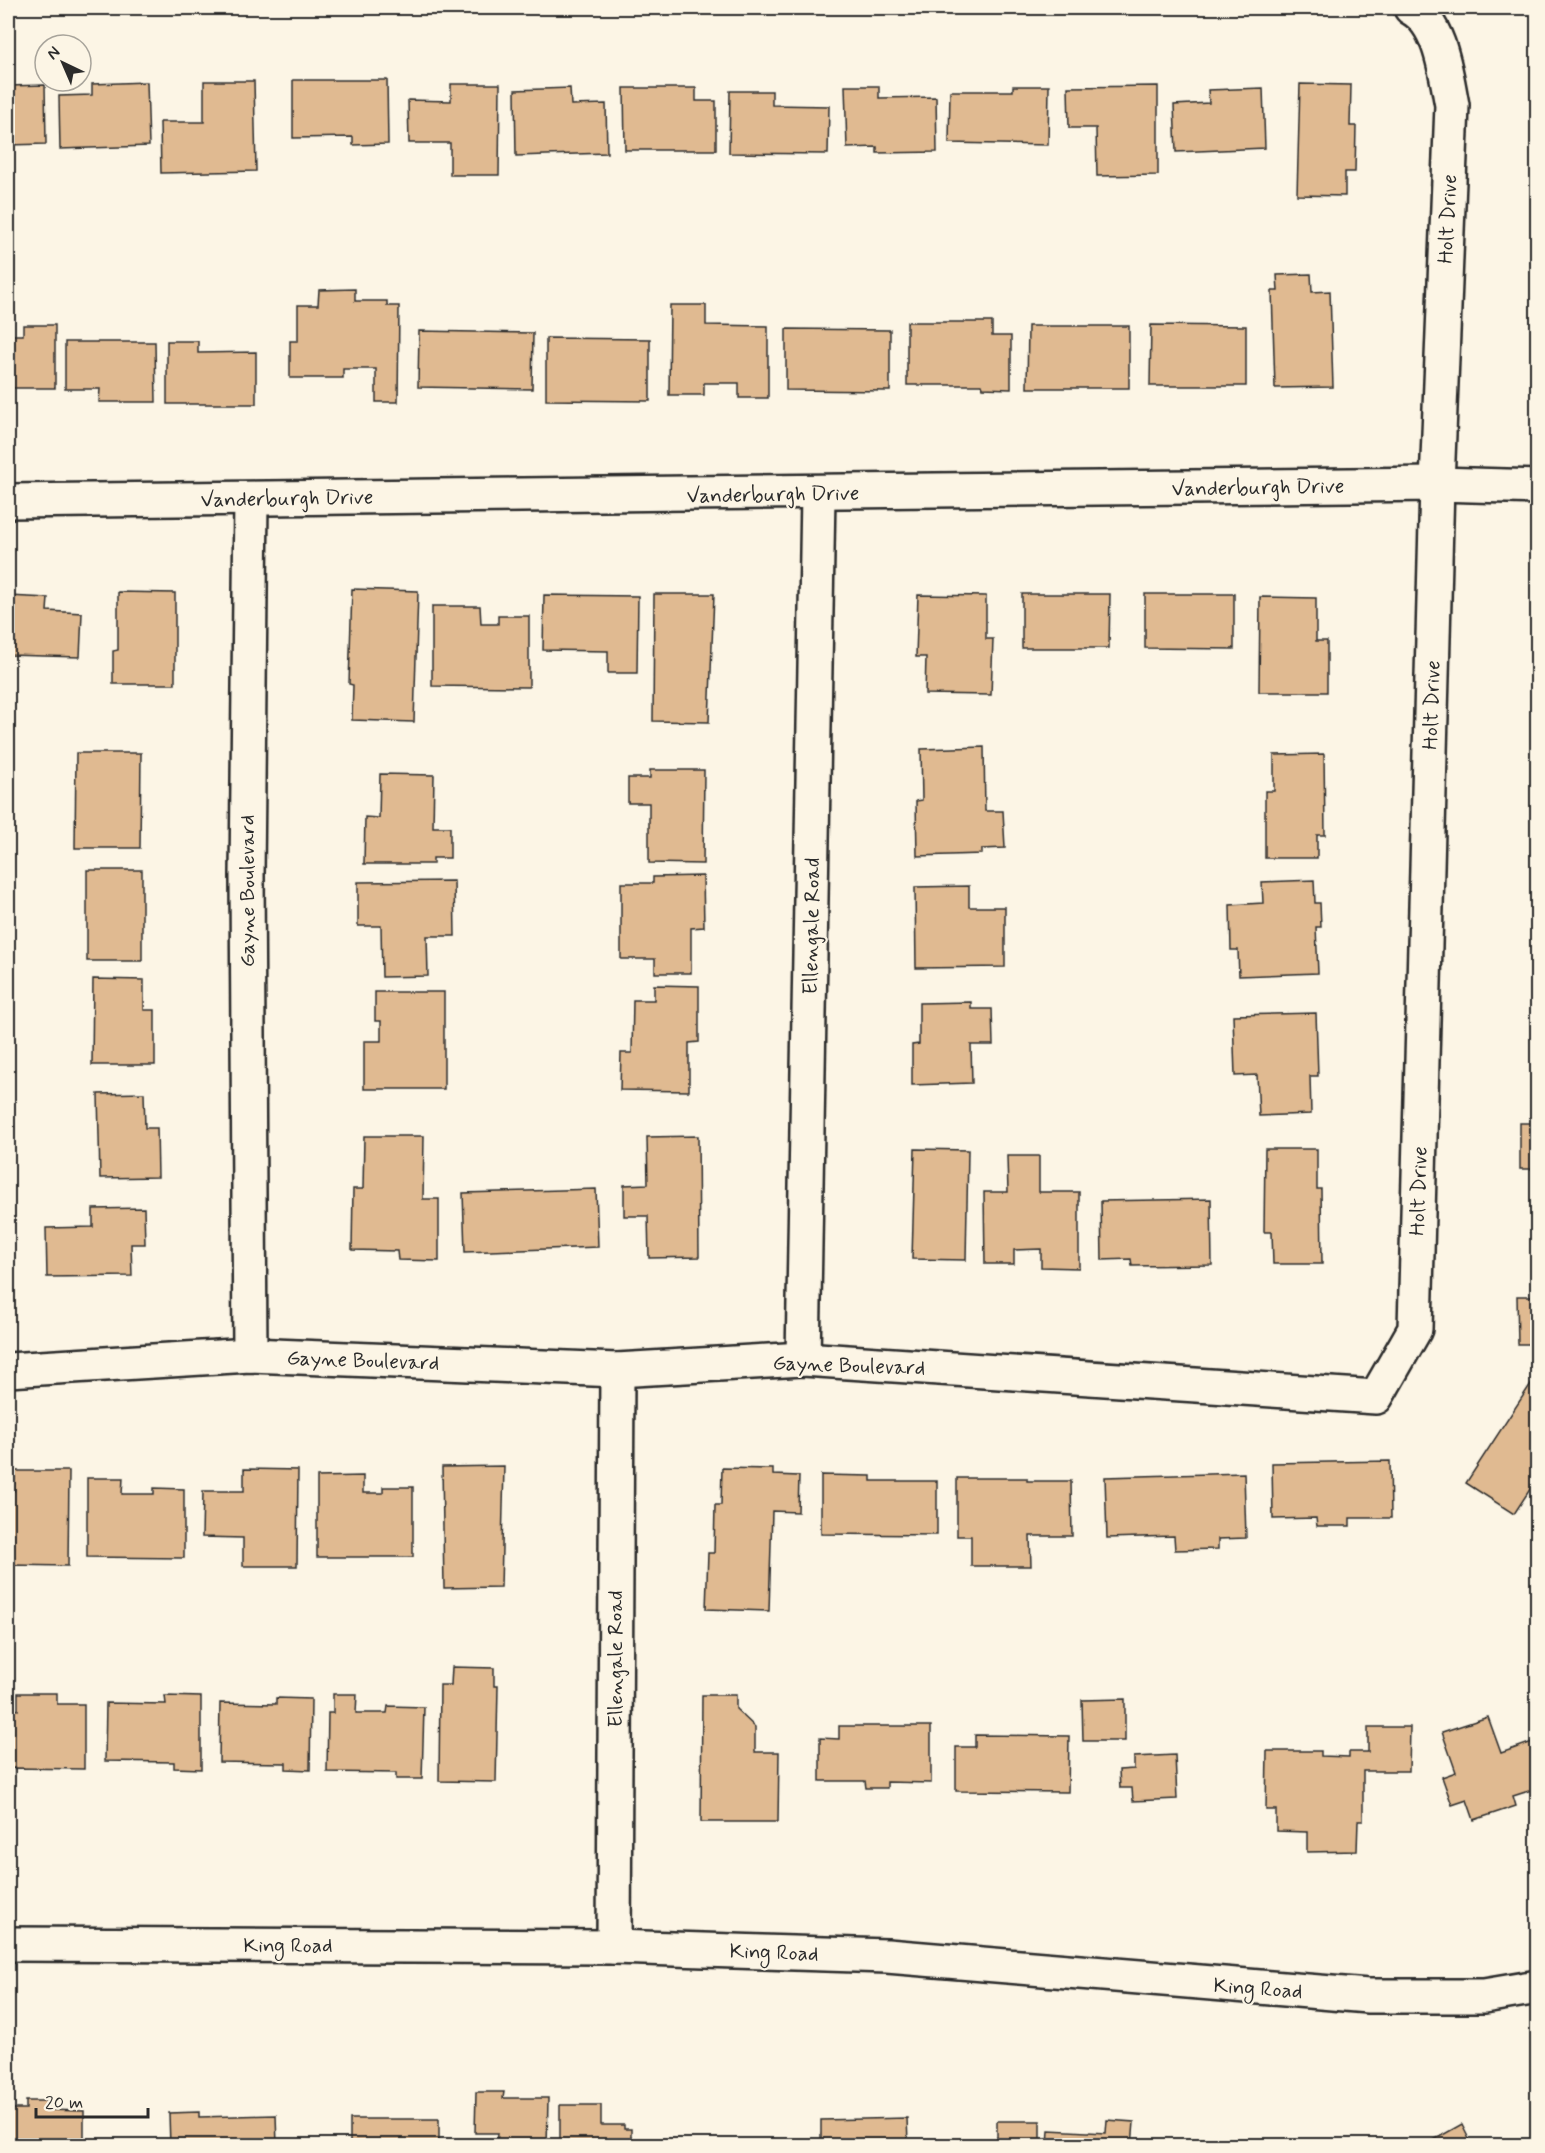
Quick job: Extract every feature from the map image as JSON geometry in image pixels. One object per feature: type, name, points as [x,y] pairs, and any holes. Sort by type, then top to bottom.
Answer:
[{"type":"street","name":"Holt Drive","points":[[1376,1397],[1415,1329],[1437,484],[1452,105],[1441,48],[1414,9]]},
{"type":"street","name":"Vanderburgh Drive","points":[[8,501],[818,494],[1437,484],[1538,487]]},
{"type":"street","name":"Ellengale Road","points":[[803,1359],[818,494]]},
{"type":"street","name":"Gayne Boulevard","points":[[250,1355],[247,864],[251,499]]},
{"type":"street","name":"Gayne Boulevard","points":[[8,1370],[250,1355],[617,1370],[803,1359],[1376,1397]]},
{"type":"street","name":"Ellengale Road","points":[[614,1947],[617,1370]]},
{"type":"street","name":"King Road","points":[[8,1944],[614,1947],[887,1956],[1368,1996],[1484,1996],[1538,1987]]},
{"type":"street","points":[[1484,1996],[1538,2000]]},
{"type":"building","points":[[293,80],[387,80],[388,144],[353,145],[353,137],[293,138]]},
{"type":"building","points":[[204,81],[254,81],[256,171],[161,173],[160,122],[204,122]]},
{"type":"building","points":[[147,82],[149,146],[60,149],[59,96],[92,95],[93,84]]},
{"type":"building","points":[[451,84],[500,84],[499,175],[450,175],[450,143],[409,143],[408,100],[451,101]]},
{"type":"building","points":[[1300,84],[1351,85],[1350,126],[1356,126],[1355,172],[1345,172],[1345,196],[1297,195]]},
{"type":"building","points":[[33,85],[33,93],[45,93],[46,144],[8,145],[8,86]]},
{"type":"building","points":[[845,86],[879,86],[879,98],[936,97],[937,152],[877,153],[877,147],[847,148]]},
{"type":"building","points":[[1013,86],[1049,86],[1048,145],[949,143],[950,91],[1013,91]]},
{"type":"building","points":[[1158,86],[1158,175],[1097,176],[1096,128],[1069,128],[1068,87]]},
{"type":"building","points":[[570,88],[571,105],[606,104],[607,153],[516,156],[515,90]]},
{"type":"building","points":[[624,88],[696,88],[696,101],[716,101],[716,150],[625,150]]},
{"type":"building","points":[[1263,88],[1265,148],[1176,152],[1174,105],[1209,103],[1208,90]]},
{"type":"building","points":[[730,91],[772,91],[772,105],[829,106],[828,154],[729,153]]},
{"type":"building","points":[[1311,274],[1312,292],[1330,291],[1333,387],[1275,388],[1272,291],[1278,291],[1277,275]]},
{"type":"building","points":[[355,289],[355,301],[387,301],[387,306],[399,306],[398,402],[376,402],[376,369],[343,369],[343,378],[290,378],[290,341],[298,341],[298,305],[318,305],[319,290]]},
{"type":"building","points":[[670,305],[706,305],[706,325],[768,326],[768,398],[739,398],[739,383],[704,383],[704,395],[669,395]]},
{"type":"building","points":[[907,322],[992,322],[992,336],[1011,336],[1011,389],[983,388],[982,385],[907,385]]},
{"type":"building","points":[[1536,324],[1538,324],[1538,391],[1537,391]]},
{"type":"building","points":[[23,325],[55,325],[55,388],[8,388],[8,335],[23,335]]},
{"type":"building","points":[[1151,325],[1246,326],[1246,386],[1150,386]]},
{"type":"building","points":[[1028,326],[1129,326],[1129,388],[1027,388]]},
{"type":"building","points":[[786,329],[890,330],[890,391],[786,390]]},
{"type":"building","points":[[419,331],[533,333],[532,389],[418,387]]},
{"type":"building","points":[[546,338],[650,339],[650,401],[546,400]]},
{"type":"building","points":[[167,341],[198,341],[198,353],[256,352],[256,404],[167,404]]},
{"type":"building","points":[[65,342],[155,342],[156,402],[99,402],[100,389],[65,389]]},
{"type":"building","points":[[352,589],[418,591],[414,722],[352,720],[353,685],[349,684]]},
{"type":"building","points":[[118,592],[175,593],[175,684],[113,684],[113,651],[118,650]]},
{"type":"building","points":[[654,594],[714,594],[709,722],[653,721]]},
{"type":"building","points":[[1022,594],[1110,594],[1109,648],[1022,648]]},
{"type":"building","points":[[1145,594],[1234,594],[1234,649],[1145,648]]},
{"type":"building","points":[[544,595],[638,596],[637,673],[608,673],[608,651],[543,650]]},
{"type":"building","points":[[918,595],[986,596],[986,639],[993,639],[991,695],[925,694],[926,657],[916,657]]},
{"type":"building","points":[[8,596],[48,598],[47,611],[82,613],[80,657],[8,655]]},
{"type":"building","points":[[1260,597],[1316,598],[1316,641],[1327,641],[1327,692],[1259,692]]},
{"type":"building","points":[[432,606],[480,606],[481,624],[498,624],[498,616],[529,616],[529,687],[432,686]]},
{"type":"building","points":[[1534,639],[1538,639],[1538,692],[1534,692]]},
{"type":"building","points":[[984,747],[985,811],[1003,811],[1005,848],[982,849],[982,854],[917,856],[916,801],[922,800],[921,749]]},
{"type":"building","points":[[76,753],[141,753],[140,848],[75,848]]},
{"type":"building","points":[[1324,754],[1325,835],[1317,835],[1317,858],[1265,858],[1265,791],[1274,791],[1274,755]]},
{"type":"building","points":[[650,770],[704,770],[703,864],[649,863],[649,803],[628,803],[628,778],[650,778]]},
{"type":"building","points":[[380,774],[434,775],[433,827],[450,827],[450,858],[433,858],[433,864],[364,864],[365,817],[379,818]]},
{"type":"building","points":[[87,870],[142,870],[142,961],[87,961]]},
{"type":"building","points":[[703,876],[704,927],[691,928],[691,973],[655,973],[655,959],[621,959],[621,883],[653,883],[653,877]]},
{"type":"building","points":[[1314,880],[1315,903],[1320,903],[1321,927],[1316,927],[1318,973],[1239,976],[1238,950],[1231,950],[1230,905],[1263,903],[1262,882]]},
{"type":"building","points":[[454,881],[455,936],[427,936],[428,976],[382,977],[381,926],[358,926],[358,882]]},
{"type":"building","points":[[969,886],[969,907],[1005,907],[1005,967],[916,968],[915,887]]},
{"type":"building","points":[[1531,921],[1538,921],[1538,978],[1533,978]]},
{"type":"building","points":[[93,979],[144,980],[144,1010],[155,1010],[155,1065],[92,1065]]},
{"type":"building","points":[[654,985],[699,986],[699,1042],[689,1043],[689,1091],[620,1090],[621,1053],[632,1053],[633,1000],[654,1000]]},
{"type":"building","points":[[375,992],[444,992],[444,1089],[364,1089],[364,1041],[381,1041],[381,1021],[375,1021]]},
{"type":"building","points":[[971,1002],[971,1009],[992,1009],[993,1045],[971,1045],[972,1083],[912,1085],[912,1045],[919,1044],[919,1003]]},
{"type":"building","points":[[1316,1013],[1318,1076],[1310,1076],[1311,1114],[1259,1116],[1257,1075],[1235,1076],[1233,1015]]},
{"type":"building","points":[[1538,1041],[1538,1094],[1535,1094],[1533,1042]]},
{"type":"building","points":[[144,1093],[145,1128],[157,1128],[158,1177],[100,1178],[98,1094]]},
{"type":"building","points":[[1520,1123],[1538,1123],[1538,1169],[1520,1169]]},
{"type":"building","points":[[364,1136],[424,1136],[423,1199],[439,1199],[439,1261],[398,1260],[397,1251],[352,1250],[353,1189],[363,1189]]},
{"type":"building","points":[[698,1136],[699,1257],[649,1258],[648,1216],[624,1216],[624,1185],[648,1184],[647,1137]]},
{"type":"building","points":[[915,1149],[968,1150],[966,1260],[912,1259]]},
{"type":"building","points":[[1265,1149],[1317,1149],[1317,1189],[1321,1189],[1322,1264],[1273,1264],[1272,1232],[1264,1232]]},
{"type":"building","points":[[1007,1156],[1039,1156],[1039,1192],[1079,1192],[1079,1268],[1041,1267],[1041,1249],[1014,1250],[1014,1264],[985,1264],[984,1192],[1008,1192]]},
{"type":"building","points":[[596,1189],[598,1247],[465,1252],[463,1193]]},
{"type":"building","points":[[1211,1199],[1212,1265],[1132,1266],[1131,1259],[1102,1260],[1101,1201]]},
{"type":"building","points":[[144,1208],[145,1244],[131,1244],[132,1276],[47,1277],[46,1228],[93,1227],[93,1209]]},
{"type":"building","points":[[1534,1251],[1538,1251],[1538,1344],[1518,1344],[1517,1296],[1535,1296]]},
{"type":"building","points":[[1538,1373],[1538,1477],[1514,1514],[1466,1483]]},
{"type":"building","points":[[1390,1461],[1391,1518],[1350,1518],[1350,1526],[1317,1526],[1316,1518],[1273,1519],[1272,1463]]},
{"type":"building","points":[[504,1466],[501,1587],[444,1588],[442,1467]]},
{"type":"building","points":[[722,1468],[773,1469],[773,1475],[799,1476],[798,1512],[772,1511],[769,1611],[706,1609],[708,1553],[714,1553],[715,1505],[721,1505]]},
{"type":"building","points":[[244,1469],[298,1470],[297,1566],[243,1566],[243,1538],[202,1537],[203,1491],[244,1491]]},
{"type":"building","points":[[15,1471],[69,1471],[68,1566],[10,1565],[8,1569],[8,1491],[14,1491]]},
{"type":"building","points":[[1244,1473],[1246,1538],[1218,1539],[1218,1549],[1175,1550],[1174,1536],[1107,1538],[1105,1477]]},
{"type":"building","points":[[821,1475],[871,1476],[871,1481],[937,1481],[937,1535],[821,1534]]},
{"type":"building","points":[[363,1476],[363,1493],[383,1493],[383,1487],[413,1487],[413,1557],[317,1557],[317,1477]]},
{"type":"building","points":[[87,1478],[123,1478],[122,1494],[154,1494],[154,1488],[184,1489],[184,1558],[87,1557]]},
{"type":"building","points":[[957,1478],[1027,1478],[1027,1481],[1071,1481],[1072,1536],[1030,1536],[1031,1566],[971,1566],[971,1536],[957,1536]]},
{"type":"building","points":[[452,1667],[494,1668],[494,1686],[498,1686],[496,1782],[439,1781],[440,1685],[451,1685]]},
{"type":"building","points":[[18,1693],[57,1693],[57,1704],[84,1704],[84,1769],[12,1768],[12,1801],[8,1801],[8,1709],[18,1710]]},
{"type":"building","points":[[333,1694],[357,1694],[356,1713],[387,1713],[388,1706],[424,1707],[422,1779],[396,1779],[396,1773],[327,1772],[328,1713],[333,1713]]},
{"type":"building","points":[[702,1695],[736,1695],[736,1709],[755,1727],[755,1752],[779,1752],[778,1822],[701,1822]]},
{"type":"building","points":[[165,1696],[201,1697],[201,1769],[174,1768],[174,1762],[105,1761],[106,1703],[166,1704]]},
{"type":"building","points":[[276,1698],[311,1699],[310,1770],[286,1769],[286,1763],[219,1762],[220,1703],[276,1704]]},
{"type":"building","points":[[1125,1699],[1125,1741],[1083,1741],[1082,1700]]},
{"type":"building","points":[[1488,1717],[1501,1753],[1538,1740],[1538,1788],[1513,1796],[1516,1806],[1474,1820],[1467,1800],[1452,1805],[1442,1777],[1456,1772],[1442,1732]]},
{"type":"building","points":[[839,1726],[931,1726],[931,1783],[887,1782],[887,1788],[866,1788],[865,1781],[820,1781],[820,1738],[839,1739]]},
{"type":"building","points":[[1368,1727],[1410,1727],[1409,1771],[1363,1771],[1363,1821],[1358,1821],[1357,1851],[1307,1852],[1307,1832],[1276,1831],[1276,1810],[1266,1810],[1267,1751],[1321,1751],[1321,1756],[1349,1757],[1349,1752],[1368,1752]]},
{"type":"building","points":[[975,1735],[1069,1736],[1068,1792],[956,1791],[956,1747],[975,1747]]},
{"type":"building","points":[[1175,1755],[1177,1799],[1133,1801],[1132,1788],[1120,1788],[1119,1770],[1134,1769],[1134,1757]]},
{"type":"building","points":[[476,2092],[504,2092],[503,2098],[548,2098],[547,2146],[497,2146],[498,2133],[475,2133]]},
{"type":"building","points":[[26,2101],[48,2101],[47,2110],[84,2111],[84,2146],[8,2146],[8,2109],[26,2109]]},
{"type":"building","points":[[560,2105],[601,2105],[601,2125],[624,2125],[624,2129],[631,2129],[631,2146],[560,2146]]},
{"type":"building","points":[[199,2112],[199,2117],[276,2115],[277,2146],[170,2146],[169,2113]]},
{"type":"building","points":[[907,2118],[908,2143],[933,2143],[933,2146],[821,2146],[821,2120]]},
{"type":"building","points":[[350,2119],[439,2119],[439,2146],[350,2146]]},
{"type":"building","points":[[1107,2120],[1134,2122],[1132,2146],[1048,2146],[1049,2130],[1106,2133]]},
{"type":"building","points":[[997,2121],[1040,2121],[1040,2146],[997,2146]]},
{"type":"building","points":[[1462,2124],[1473,2146],[1423,2146]]}]
